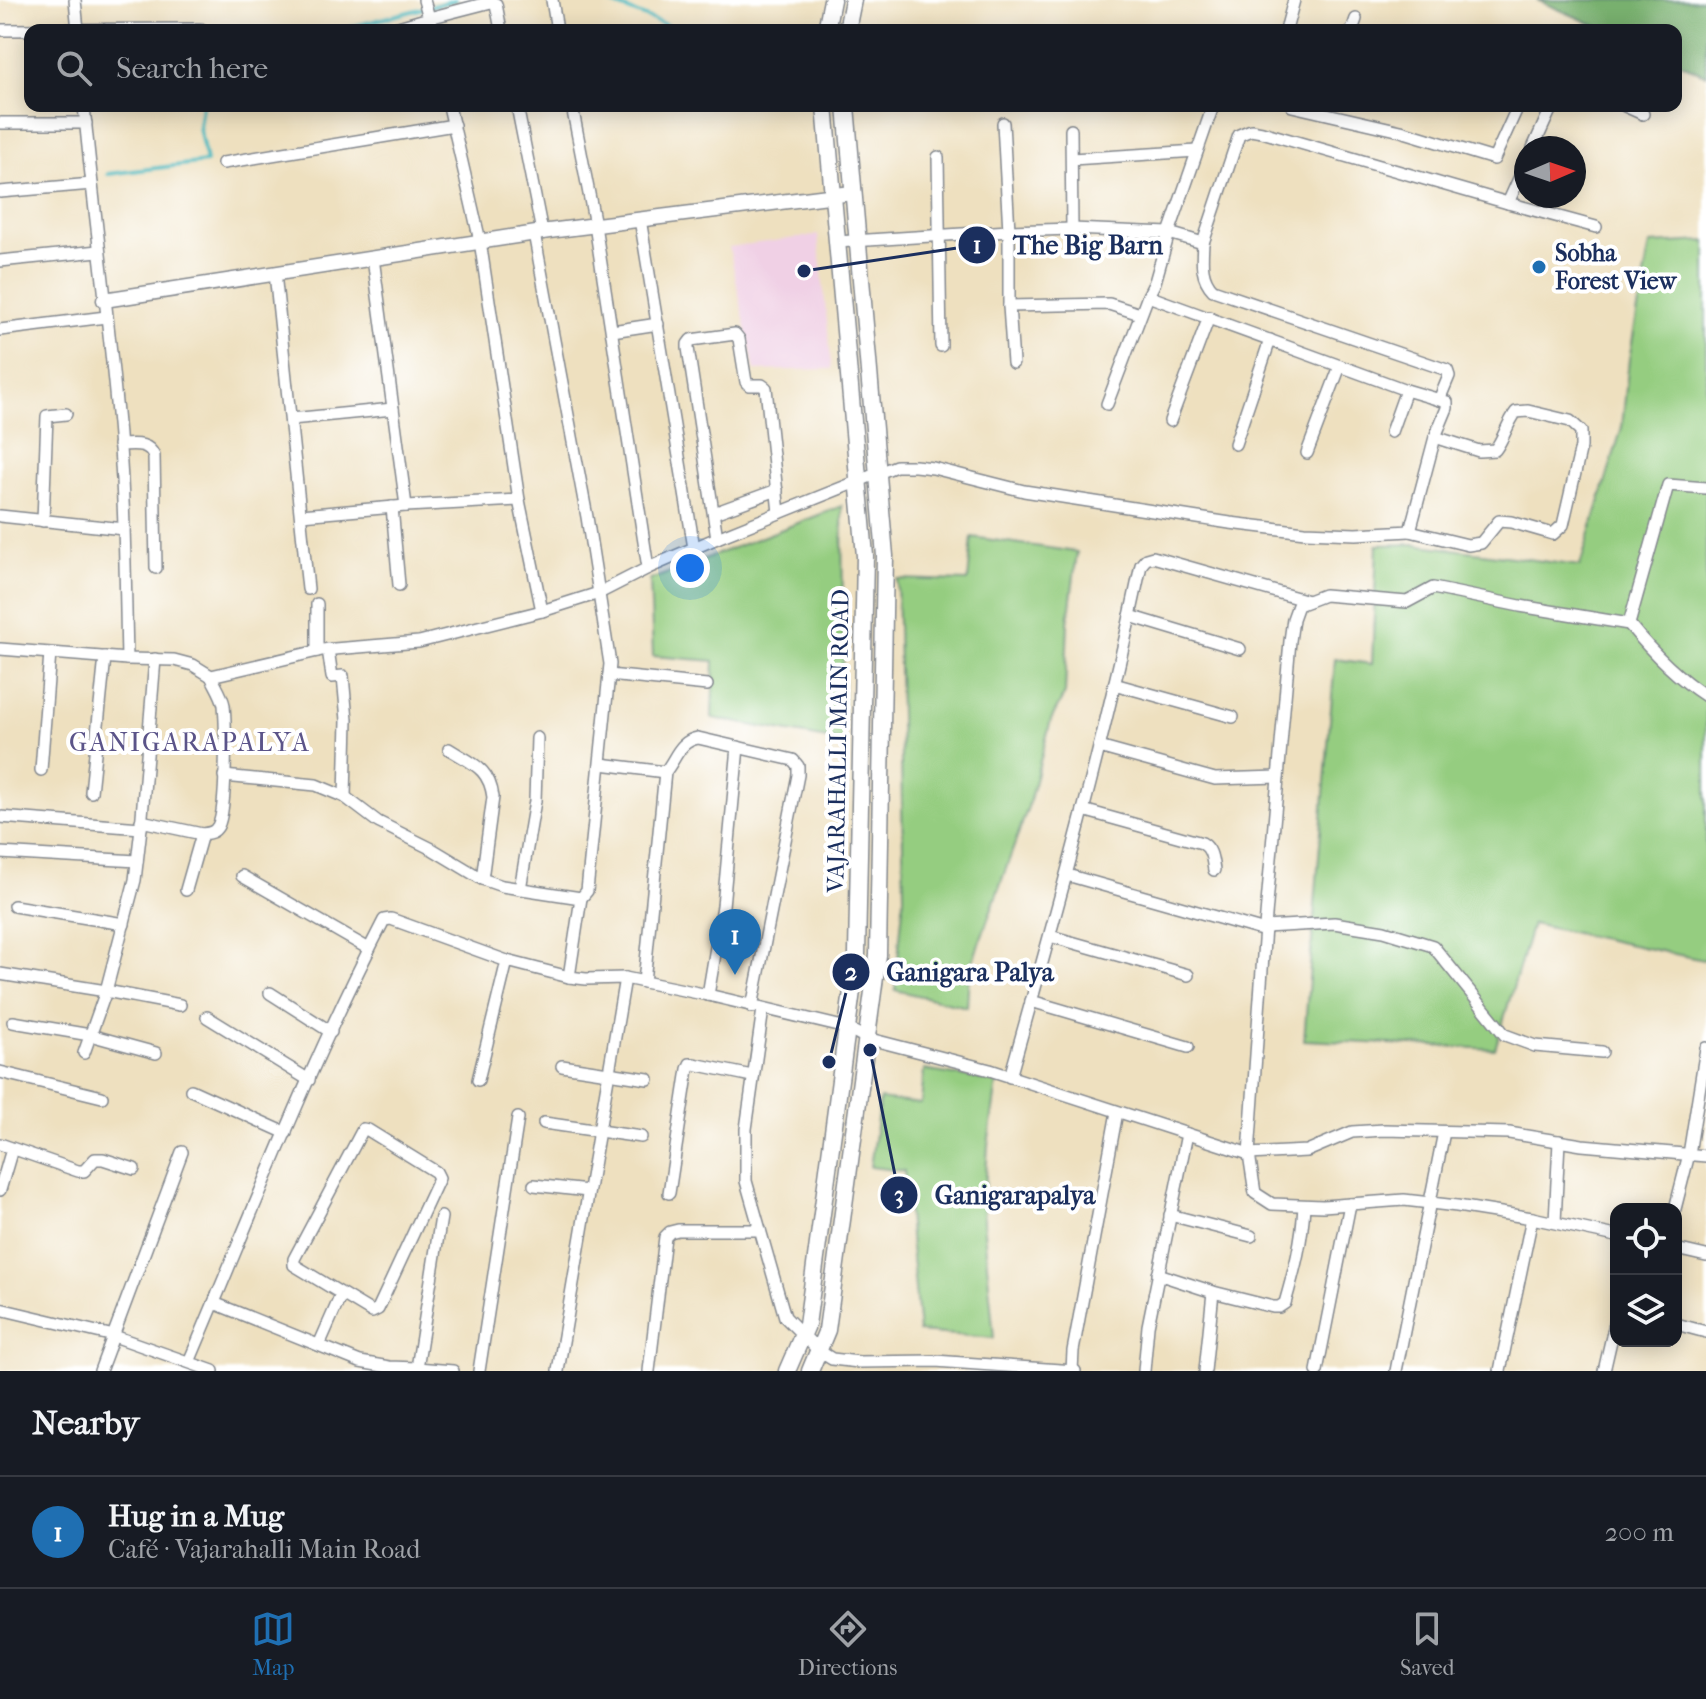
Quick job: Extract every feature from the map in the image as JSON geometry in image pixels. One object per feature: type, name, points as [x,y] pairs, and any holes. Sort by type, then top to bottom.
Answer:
[{"type":"main road","points":[[827,24],[832,0]]},
{"type":"main road","points":[[848,24],[853,0]]},
{"type":"main road","name":"VAJARAHALLI MAIN ROAD","points":[[787,1371],[807,1325],[857,954],[860,879],[865,556],[825,112]]},
{"type":"main road","name":"VAJARAHALLI MAIN ROAD","points":[[810,1371],[827,1330],[878,955],[880,895],[885,556],[846,112]]},
{"type":"street","points":[[75,0],[77,24]]},
{"type":"street","points":[[424,0],[430,24],[491,2],[496,4],[500,24]]},
{"type":"street","points":[[552,0],[556,24]]},
{"type":"street","points":[[1288,24],[1294,0]]},
{"type":"street","points":[[0,30],[24,30]]},
{"type":"street","points":[[85,112],[116,402],[124,529],[127,659]]},
{"type":"street","points":[[451,112],[480,241],[519,500],[542,611]]},
{"type":"street","points":[[518,112],[610,664],[587,891],[581,898],[569,977]]},
{"type":"street","points":[[573,112],[595,225],[648,568]]},
{"type":"street","points":[[1107,404],[1155,282],[1211,112]]},
{"type":"street","points":[[1332,112],[1494,159],[1515,112]]},
{"type":"street","points":[[1538,136],[1549,112]]},
{"type":"street","points":[[1638,112],[1643,114]]},
{"type":"street","points":[[0,123],[86,123]]},
{"type":"street","points":[[1003,123],[1013,363]]},
{"type":"street","points":[[223,163],[454,125]]},
{"type":"street","points":[[1071,130],[1072,229]]},
{"type":"street","points":[[1439,400],[1449,376],[1447,370],[1213,290],[1207,284],[1203,275],[1203,243],[1239,135],[1251,130],[1596,227]]},
{"type":"street","points":[[1072,159],[1197,151]]},
{"type":"street","points":[[938,157],[941,346]]},
{"type":"street","points":[[0,192],[92,184]]},
{"type":"street","points":[[1508,203],[1514,190]]},
{"type":"street","points":[[104,300],[538,232],[852,193]]},
{"type":"street","points":[[640,219],[694,548]]},
{"type":"street","points":[[837,242],[1072,229],[1169,233],[1203,243]]},
{"type":"street","points":[[0,261],[98,251]]},
{"type":"street","points":[[373,258],[406,506]]},
{"type":"street","points":[[275,273],[308,589]]},
{"type":"street","points":[[1148,296],[1447,402],[1410,531]]},
{"type":"street","points":[[1009,306],[1109,304],[1140,314]]},
{"type":"street","points":[[0,330],[106,317]]},
{"type":"street","points":[[1170,421],[1209,317]]},
{"type":"street","points":[[612,331],[658,324]]},
{"type":"street","points":[[717,538],[688,348],[691,340],[732,334],[738,336],[746,382],[766,388],[779,513]]},
{"type":"street","points":[[1235,444],[1270,340]]},
{"type":"street","points":[[1307,453],[1340,366]]},
{"type":"street","points":[[1391,432],[1406,390]]},
{"type":"street","points":[[291,419],[393,409]]},
{"type":"street","points":[[211,676],[322,650],[419,642],[542,611],[599,593],[717,538],[896,466],[933,468],[1024,491],[1305,532],[1356,534],[1410,531],[1468,545],[1481,543],[1499,521],[1553,534],[1563,525],[1581,447],[1581,431],[1570,421],[1528,411],[1516,412],[1495,450],[1479,451],[1435,437]]},
{"type":"street","points":[[43,521],[47,416],[66,414]]},
{"type":"street","points":[[119,445],[147,445],[152,449],[156,568]]},
{"type":"street","points":[[1629,624],[1668,485],[1706,488]]},
{"type":"street","points":[[714,513],[777,490]]},
{"type":"street","points":[[301,515],[519,500]]},
{"type":"street","points":[[392,507],[399,585]]},
{"type":"street","points":[[0,516],[124,529]]},
{"type":"street","points":[[1010,1077],[1067,875],[1141,565],[1153,557],[1308,601]]},
{"type":"street","points":[[1610,1235],[1532,1218],[1404,1200],[1304,1206],[1272,1204],[1255,1193],[1249,1154],[1265,929],[1293,619],[1298,605],[1324,595],[1407,602],[1433,588],[1471,594],[1520,606],[1629,624],[1685,683],[1706,696]]},
{"type":"street","points":[[317,604],[322,650],[332,677],[343,676],[347,720],[345,797]]},
{"type":"street","points":[[1130,616],[1240,649]]},
{"type":"street","points":[[0,649],[174,660],[193,665],[211,676],[223,702],[226,759],[222,809],[217,828],[211,833],[141,824],[0,817]]},
{"type":"street","points":[[41,770],[50,653]]},
{"type":"street","points":[[91,792],[105,657]]},
{"type":"street","points":[[84,1053],[106,991],[135,880],[155,659]]},
{"type":"street","points":[[609,675],[707,685]]},
{"type":"street","points":[[1114,684],[1233,717]]},
{"type":"street","points":[[520,889],[535,801],[537,738]]},
{"type":"street","points":[[644,982],[665,772],[680,749],[688,740],[698,738],[793,760],[798,766],[798,775],[757,1008],[744,1162],[746,1181],[785,1317],[819,1351],[832,1359],[859,1366],[935,1361],[1073,1371],[1073,1351],[1117,1112]]},
{"type":"street","points":[[708,995],[723,906],[738,747]]},
{"type":"street","points":[[1099,747],[1215,779],[1278,777]]},
{"type":"street","points":[[449,749],[487,774],[491,784],[493,797],[482,879]]},
{"type":"street","points":[[601,764],[665,772]]},
{"type":"street","points":[[224,776],[316,785],[345,797],[378,822],[482,879],[502,886],[581,898]]},
{"type":"street","points":[[1083,810],[1202,843],[1211,852],[1214,870]]},
{"type":"street","points":[[186,890],[202,834]]},
{"type":"street","points":[[0,853],[137,861]]},
{"type":"street","points":[[1067,875],[1265,929],[1334,923],[1384,931],[1433,946],[1505,1035],[1535,1046],[1602,1052]]},
{"type":"street","points":[[242,876],[369,949]]},
{"type":"street","points":[[14,906],[124,924]]},
{"type":"street","points":[[189,1362],[309,1080],[369,949],[384,920],[391,919],[507,961],[569,977],[625,978],[847,1028],[866,1038],[1010,1077],[1249,1154],[1307,1151],[1352,1132],[1384,1130],[1509,1133],[1582,1145],[1706,1156]]},
{"type":"street","points":[[1050,936],[1188,975]]},
{"type":"street","points":[[478,1080],[507,961]]},
{"type":"street","points":[[0,974],[180,1005]]},
{"type":"street","points":[[558,1371],[625,978]]},
{"type":"street","points":[[270,993],[331,1032]]},
{"type":"street","points":[[1031,1001],[1188,1047]]},
{"type":"street","points":[[207,1017],[309,1080]]},
{"type":"street","points":[[13,1022],[90,1035],[156,1053]]},
{"type":"street","points":[[1677,1203],[1689,1154],[1706,1048]]},
{"type":"street","points":[[669,1193],[690,1064],[752,1076]]},
{"type":"street","points":[[562,1066],[648,1079]]},
{"type":"street","points":[[0,1072],[102,1097]]},
{"type":"street","points":[[191,1090],[286,1133]]},
{"type":"street","points":[[479,1371],[518,1118]]},
{"type":"street","points":[[544,1123],[641,1137]]},
{"type":"street","points":[[365,1129],[436,1172],[439,1178],[376,1312],[341,1295],[295,1267],[293,1261],[365,1129]]},
{"type":"street","points":[[1396,1371],[1444,1132]]},
{"type":"street","points":[[1144,1371],[1148,1326],[1187,1134]]},
{"type":"street","points":[[1555,1222],[1559,1141]]},
{"type":"street","points":[[0,1144],[78,1171],[84,1171],[95,1159],[134,1169]]},
{"type":"street","points":[[0,1190],[12,1149]]},
{"type":"street","points":[[100,1371],[182,1152]]},
{"type":"street","points":[[534,1185],[588,1191]]},
{"type":"street","points":[[1317,1371],[1350,1204]]},
{"type":"street","points":[[1158,1274],[1213,1292],[1279,1307],[1285,1303],[1298,1259],[1304,1206]]},
{"type":"street","points":[[1170,1215],[1251,1236]]},
{"type":"street","points":[[417,1368],[441,1217]]},
{"type":"street","points":[[1500,1371],[1532,1218]]},
{"type":"street","points":[[649,1371],[665,1237],[678,1230],[760,1230]]},
{"type":"street","points":[[1682,1250],[1706,1256]]},
{"type":"street","points":[[1205,1371],[1213,1292]]},
{"type":"street","points":[[319,1345],[341,1295]]},
{"type":"street","points":[[214,1303],[360,1362],[453,1371]]},
{"type":"street","points":[[0,1309],[114,1336],[213,1371]]},
{"type":"street","points":[[1682,1326],[1706,1332]]},
{"type":"street","points":[[1604,1371],[1610,1345]]},
{"type":"shaded area","points":[[818,235],[832,369],[755,371],[729,247]]},
{"type":"green space","points":[[1537,0],[1706,0],[1706,75],[1682,64],[1682,24],[1592,24]]},
{"type":"green space","points":[[1706,241],[1706,959],[1532,924],[1495,1049],[1304,1040],[1335,659],[1372,664],[1377,545],[1414,544],[1580,566],[1622,427],[1629,359],[1650,244]]},
{"type":"green space","points":[[842,506],[844,742],[712,718],[714,661],[653,656],[650,580]]},
{"type":"green space","points":[[972,537],[1077,552],[1068,623],[1065,693],[1051,720],[1028,807],[969,972],[967,1007],[895,990],[904,896],[897,579],[968,581]]},
{"type":"green space","points":[[924,1070],[997,1082],[988,1145],[983,1220],[994,1338],[919,1332],[904,1171],[870,1167],[880,1099],[921,1104]]},
{"type":"waterway","points":[[362,24],[455,0]]},
{"type":"waterway","points":[[602,0],[664,24]]},
{"type":"waterway","points":[[108,174],[206,162],[199,126],[201,112]]},
{"type":"place","name":"Sobha Forest View","points":[[1539,267]]},
{"type":"place","name":"The Big Barn","points":[[804,271]]},
{"type":"place","name":"Hug in a Mug","points":[[735,975]]},
{"type":"place","name":"Ganigarapalya","points":[[870,1050]]},
{"type":"place","name":"Ganigara Palya","points":[[829,1062]]},
{"type":"district","name":"GANIGARAPALYA","points":[[190,742]]}]
